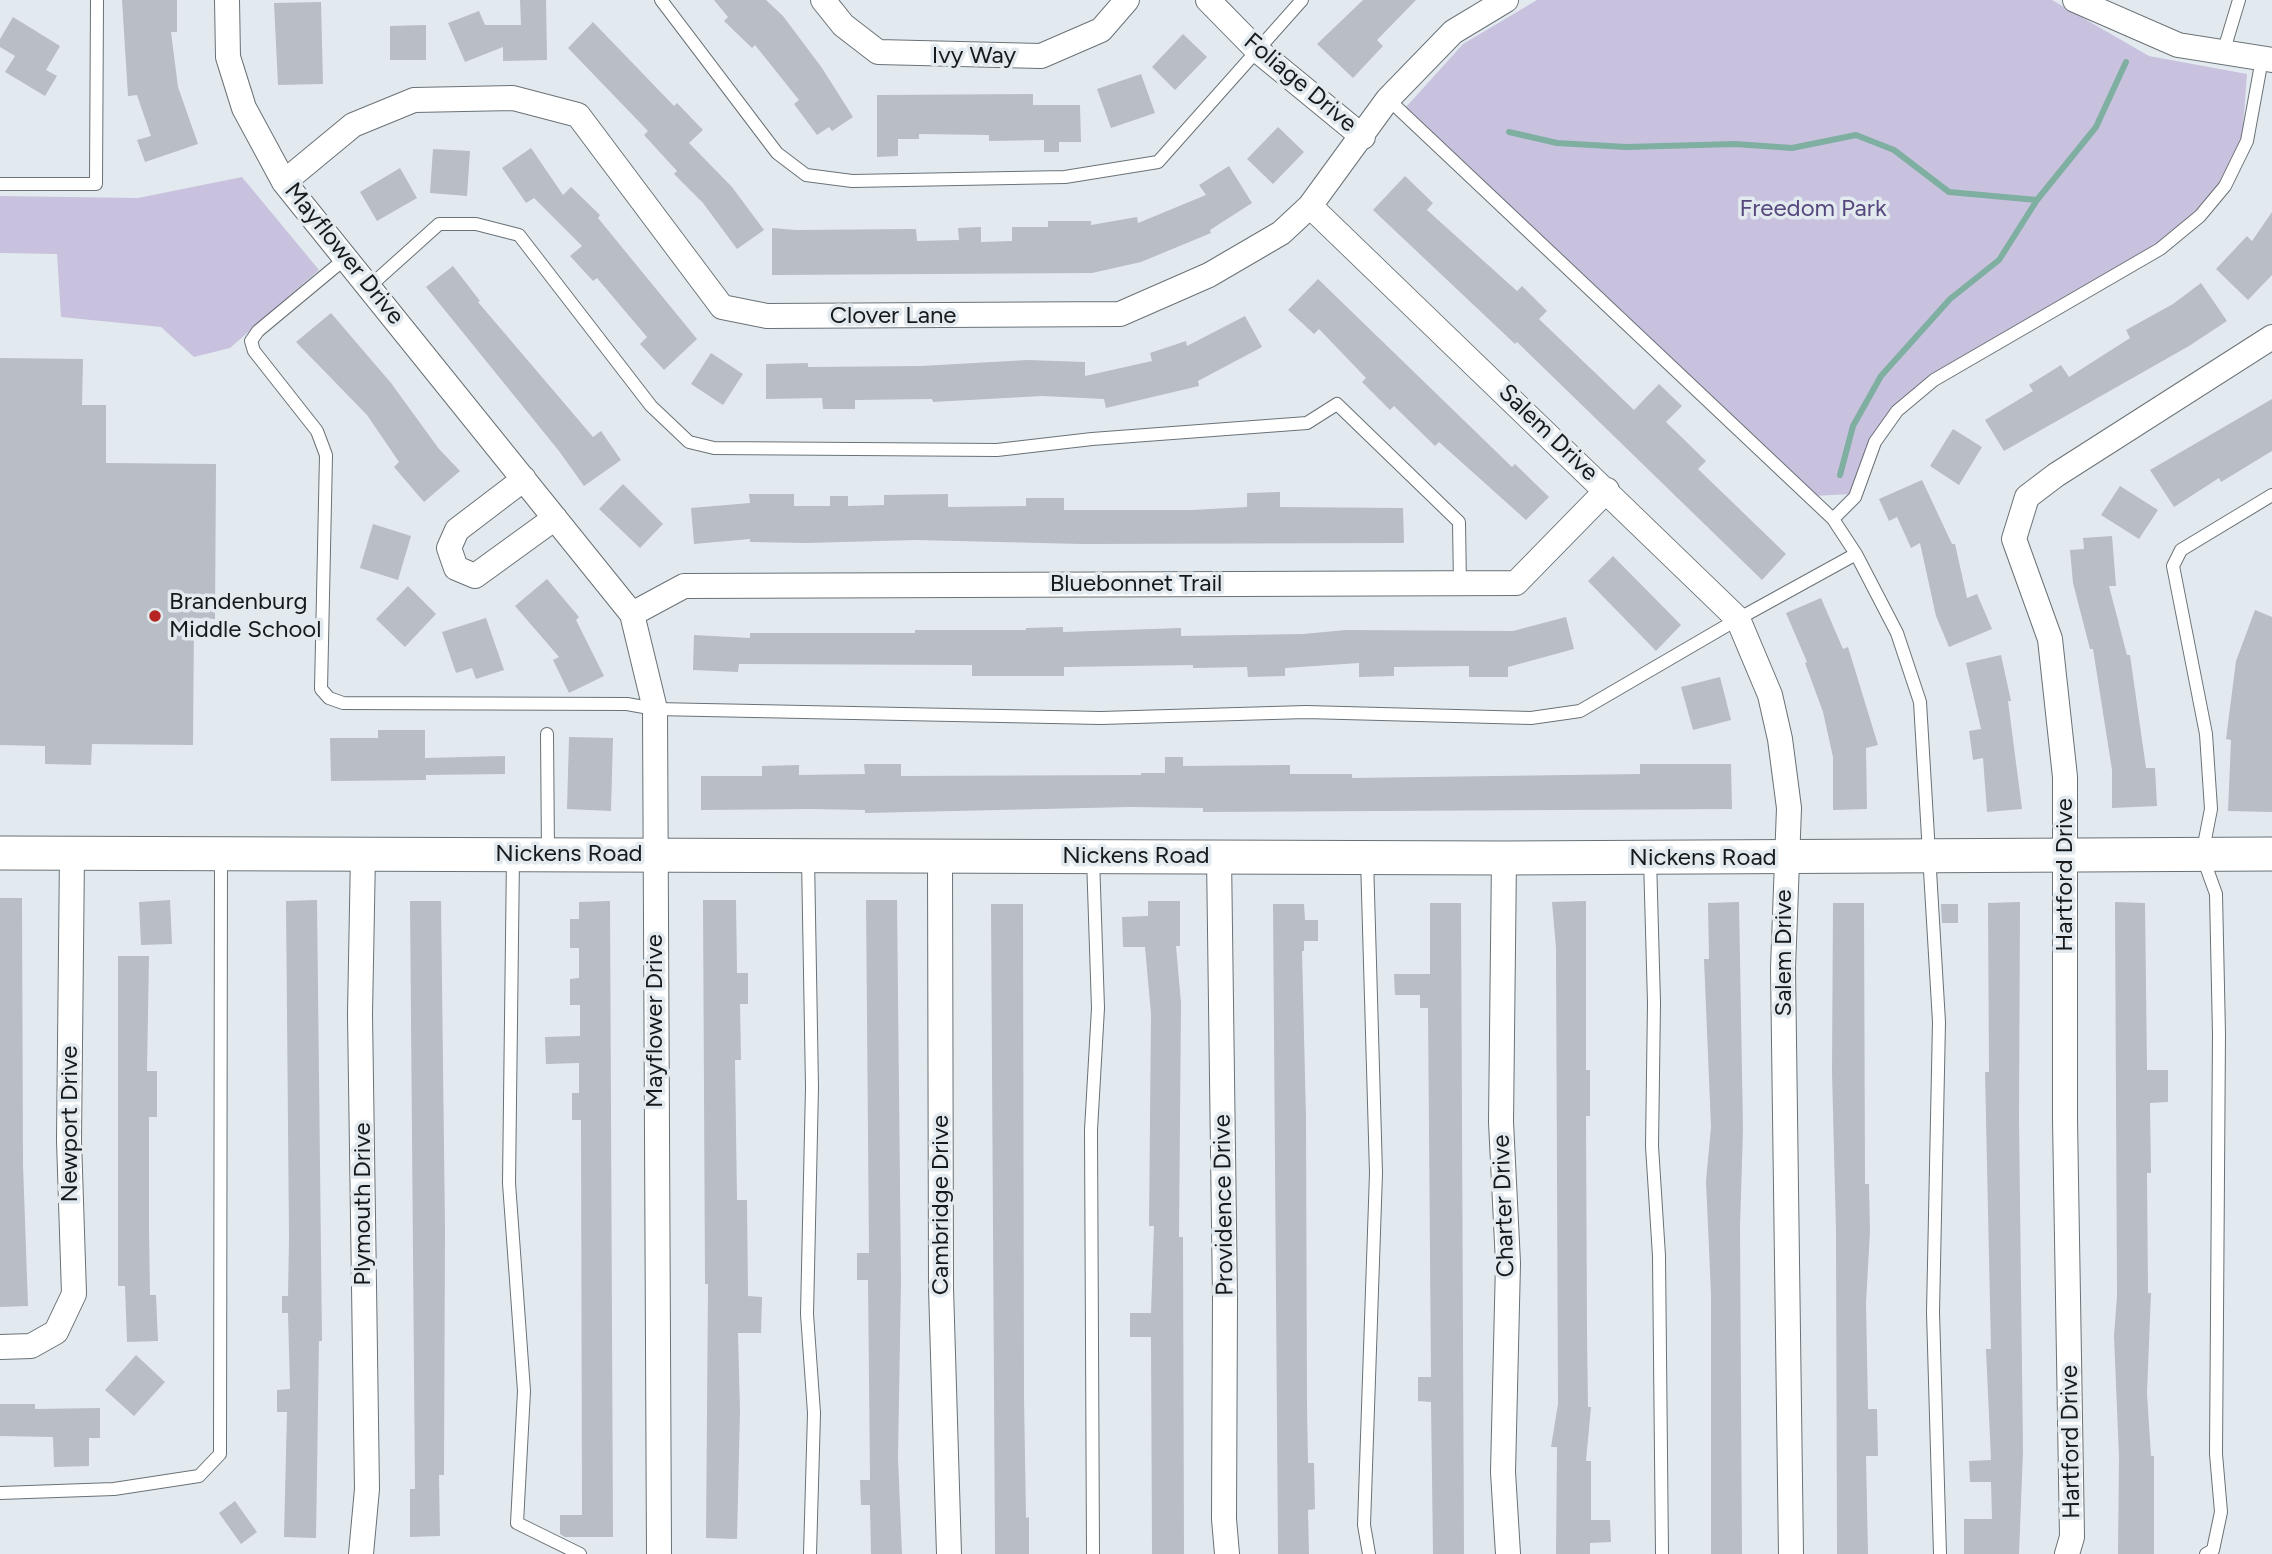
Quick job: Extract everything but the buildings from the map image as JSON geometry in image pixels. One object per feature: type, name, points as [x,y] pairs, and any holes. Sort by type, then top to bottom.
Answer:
[{"type":"street","name":"Mayflower Drive","points":[[227,0],[228,57],[240,95],[284,182],[632,614],[655,709],[659,1554]]},
{"type":"street","name":"Ivy Way","points":[[823,0],[843,25],[878,52],[1041,56],[1101,30],[1127,0]]},
{"type":"street","name":"Foliage Drive","points":[[1208,0],[1258,50],[1363,137]]},
{"type":"street","name":"Clover Lane","points":[[284,182],[353,125],[414,100],[513,98],[578,115],[722,307],[767,316],[1121,314],[1221,268],[1281,233],[1310,206],[1363,137],[1388,99],[1453,32],[1506,0]]},
{"type":"street","points":[[2077,1],[2178,45],[2267,60]]},
{"type":"street","name":"Salem Drive","points":[[1310,206],[1738,619],[1770,695],[1780,739],[1789,808],[1785,858],[1783,968],[1791,1554]]},
{"type":"street","name":"Hartford Drive","points":[[2067,1554],[2072,1538],[2065,1119],[2065,776],[2050,639],[2014,539],[2026,497],[2056,475],[2272,338]]},
{"type":"street","points":[[524,479],[457,530],[449,548],[456,569],[475,576],[555,518]]},
{"type":"street","name":"Bluebonnet Trail","points":[[632,614],[684,586],[827,583],[1516,583],[1607,490]]},
{"type":"street","name":"Nickens Road","points":[[0,853],[1504,858],[2272,854]]},
{"type":"street","name":"Newport Drive","points":[[0,1347],[31,1346],[56,1332],[74,1294],[69,1140],[72,853]]},
{"type":"street","name":"Plymouth Drive","points":[[361,1554],[367,1489],[360,1014],[363,854]]},
{"type":"street","name":"Cambridge Drive","points":[[940,855],[941,1288],[949,1554]]},
{"type":"street","name":"Providence Drive","points":[[1219,856],[1225,1298],[1224,1519],[1227,1554]]},
{"type":"street","name":"Charter Drive","points":[[1504,858],[1501,1122],[1508,1263],[1503,1472],[1508,1554]]},
{"type":"lane","points":[[0,184],[96,184],[97,0]]},
{"type":"lane","points":[[661,0],[777,153],[806,175],[852,181],[1065,177],[1158,162],[1302,0]]},
{"type":"lane","points":[[2223,53],[2239,0]]},
{"type":"lane","points":[[1833,519],[1855,498],[1875,442],[1897,411],[1934,380],[2160,249],[2200,216],[2225,186],[2247,141],[2267,60]]},
{"type":"lane","points":[[1388,99],[1833,519],[1856,554],[1897,634],[1920,702],[1939,1022],[1933,1312],[1940,1554]]},
{"type":"lane","points":[[370,286],[439,224],[476,224],[519,235],[652,406],[689,442],[714,448],[997,450],[1092,439],[1307,423],[1337,404],[1459,522],[1460,585]]},
{"type":"lane","points":[[346,257],[258,331],[251,341],[254,351],[317,431],[326,456],[321,689],[329,698],[343,704],[627,704],[655,709],[1101,718],[1306,712],[1531,718],[1580,711],[1856,554]]},
{"type":"lane","points":[[2206,1554],[2213,1550],[2221,1512],[2216,1454],[2219,1034],[2216,894],[2202,855],[2211,809],[2206,734],[2173,566],[2181,550],[2272,495]]},
{"type":"lane","points":[[547,734],[548,854]]},
{"type":"lane","points":[[0,1493],[114,1489],[200,1476],[220,1454],[221,853]]},
{"type":"lane","points":[[513,854],[509,1183],[524,1391],[517,1523],[580,1554]]},
{"type":"lane","points":[[808,854],[811,1087],[807,1314],[814,1413],[810,1554]]},
{"type":"lane","points":[[1093,855],[1098,1008],[1091,1130],[1093,1554]]},
{"type":"lane","points":[[1367,857],[1376,1174],[1364,1525],[1368,1554]]},
{"type":"lane","points":[[1650,858],[1654,1003],[1652,1146],[1659,1256],[1662,1554]]},
{"type":"green space","name":"Freedom Park","points":[[1537,0],[2052,0],[2149,56],[2247,74],[2242,140],[2233,167],[2190,227],[1937,377],[1888,422],[1853,494],[1813,496],[1406,107],[1463,44]]},
{"type":"green space","points":[[242,177],[319,270],[230,348],[194,357],[161,327],[61,317],[57,254],[0,253],[0,196],[138,198]]},
{"type":"waterway","points":[[1840,475],[1853,426],[1881,376],[1950,299],[1999,260],[2037,200],[2096,127],[2126,62]]},
{"type":"waterway","points":[[1509,132],[1557,143],[1626,147],[1735,144],[1792,148],[1856,135],[1894,150],[1949,192],[2037,200]]},
{"type":"place","name":"Brandenburg Middle School","points":[[155,616]]}]
